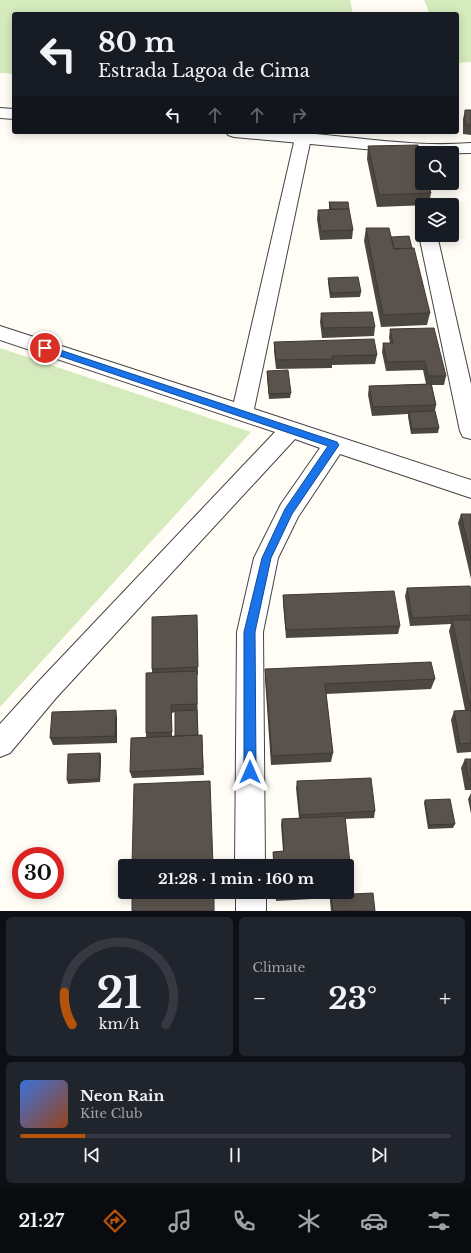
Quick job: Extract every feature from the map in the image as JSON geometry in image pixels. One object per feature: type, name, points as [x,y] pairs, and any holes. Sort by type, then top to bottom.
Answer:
[{"type":"street","points":[[0,113],[12,114]]},
{"type":"street","points":[[257,134],[415,147]]},
{"type":"street","points":[[242,413],[303,138]]},
{"type":"street","points":[[459,149],[471,148]]},
{"type":"street","points":[[459,155],[471,160]]},
{"type":"street","points":[[430,242],[471,431]]},
{"type":"street","points":[[0,333],[334,445],[471,489]]},
{"type":"street","points":[[0,744],[46,690],[290,430]]},
{"type":"street","points":[[250,859],[250,632],[266,558],[288,511],[334,445]]},
{"type":"street","points":[[250,899],[251,911]]},
{"type":"green space","points":[[0,0],[350,0],[353,12],[12,12],[12,74],[0,73]]},
{"type":"green space","points":[[424,0],[471,0],[471,62],[459,63],[459,12],[429,12]]},
{"type":"green space","points":[[0,348],[251,432],[0,707]]},
{"type":"building","points":[[465,110],[471,110],[471,125],[465,125]]},
{"type":"building","points":[[418,145],[415,146],[415,190],[430,190],[431,193],[379,195],[368,146]]},
{"type":"building","points":[[329,202],[348,202],[349,209],[331,209]]},
{"type":"building","points":[[349,209],[353,230],[321,231],[318,210]]},
{"type":"building","points":[[366,228],[389,228],[394,249],[414,248],[430,313],[383,315]]},
{"type":"building","points":[[409,236],[412,248],[394,249],[391,237]]},
{"type":"building","points":[[358,277],[361,292],[331,293],[328,278]]},
{"type":"building","points":[[372,312],[375,327],[323,328],[321,313]]},
{"type":"building","points":[[434,328],[446,376],[428,376],[425,361],[387,362],[383,343],[393,343],[390,329]]},
{"type":"building","points":[[374,339],[377,355],[332,356],[333,359],[276,360],[274,342]]},
{"type":"building","points":[[288,370],[291,393],[269,394],[267,371]]},
{"type":"building","points":[[431,384],[436,405],[373,407],[369,386]]},
{"type":"building","points":[[435,411],[439,428],[412,429],[409,412]]},
{"type":"building","points":[[461,514],[471,514],[471,559]]},
{"type":"building","points":[[470,586],[471,615],[412,618],[407,588]]},
{"type":"building","points":[[394,591],[400,626],[286,630],[283,595]]},
{"type":"building","points":[[197,615],[198,667],[152,669],[152,617]]},
{"type":"building","points":[[452,620],[471,620],[471,710]]},
{"type":"building","points":[[431,662],[435,679],[325,684],[333,753],[272,756],[265,669]]},
{"type":"building","points":[[197,671],[197,704],[171,705],[172,732],[146,733],[146,673]]},
{"type":"building","points":[[116,710],[115,736],[50,738],[52,712]]},
{"type":"building","points":[[197,710],[198,735],[175,736],[175,711]]},
{"type":"building","points":[[471,710],[471,743],[460,744],[454,711]]},
{"type":"building","points":[[202,735],[203,768],[130,772],[131,738]]},
{"type":"building","points":[[100,753],[99,779],[67,780],[68,754]]},
{"type":"building","points":[[465,759],[471,759],[471,781],[469,781]]},
{"type":"building","points":[[371,778],[375,811],[300,815],[297,781]]},
{"type":"building","points":[[210,781],[213,859],[132,859],[134,784]]},
{"type":"building","points":[[450,799],[455,824],[429,825],[425,800]]},
{"type":"building","points":[[345,816],[350,859],[274,859],[273,852],[284,851],[282,819]]},
{"type":"building","points":[[373,893],[375,911],[333,911],[332,899],[354,899],[354,894]]},
{"type":"building","points":[[132,899],[214,899],[214,911],[132,911]]},
{"type":"route","points":[[45,348],[334,445],[288,511],[266,558],[250,632],[250,772]]}]
